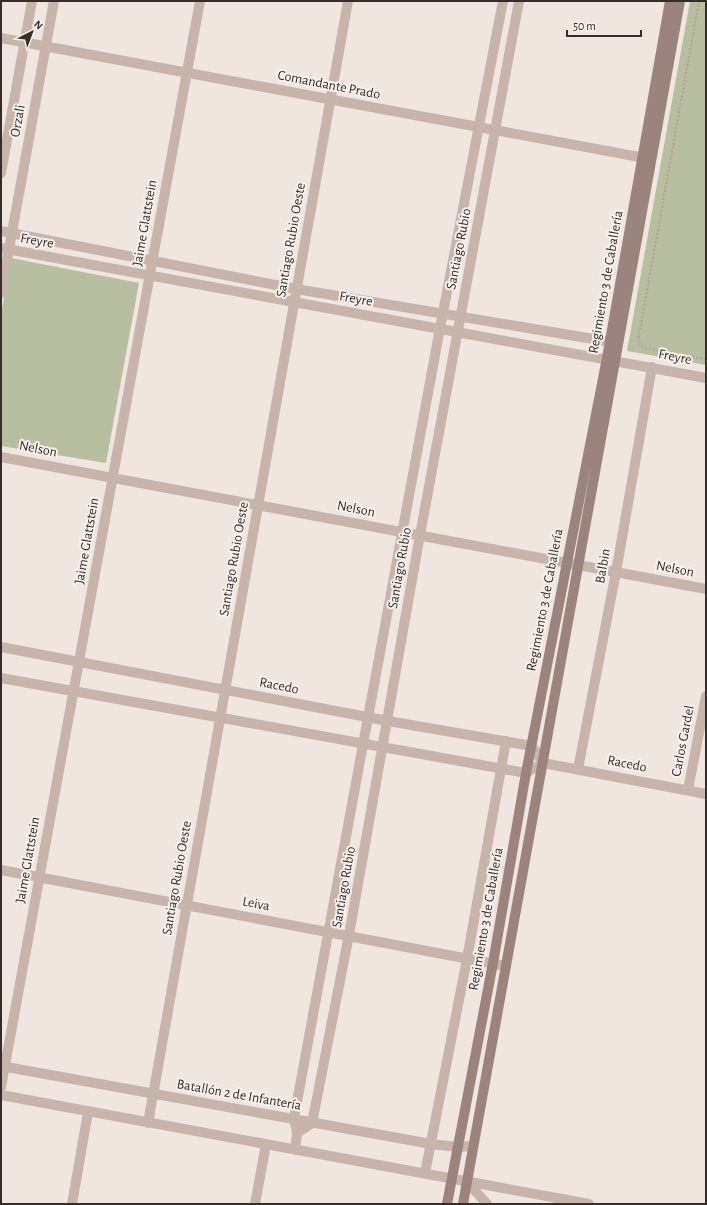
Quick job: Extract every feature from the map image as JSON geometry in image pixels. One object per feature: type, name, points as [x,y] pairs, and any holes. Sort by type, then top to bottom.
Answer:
[{"type":"street","name":"Orzali","points":[[1,173],[32,1]]},
{"type":"street","name":"Orzali","points":[[1,293],[5,249],[12,233],[54,1]]},
{"type":"street","name":"Jaime Glattstein","points":[[1,1087],[2,1066],[40,877],[73,691],[80,662],[200,1]]},
{"type":"street","name":"Santiago Rubio Oeste","points":[[148,1123],[348,1]]},
{"type":"street","name":"Santiago Rubio","points":[[295,1150],[297,1133],[294,1118],[442,315],[503,1]]},
{"type":"street","name":"Santiago Rubio","points":[[312,1122],[349,935],[420,535],[519,1]]},
{"type":"street","name":"Regimiento 3 de Caballería","points":[[447,1204],[493,963],[526,773],[566,562],[614,343],[646,158],[670,1]]},
{"type":"street","name":"Regimiento 3 de Caballería","points":[[646,158],[680,1]]},
{"type":"street","name":"Comandante Prado","points":[[1,38],[646,158]]},
{"type":"street","name":"Freyre","points":[[1,231],[296,289],[614,343]]},
{"type":"street","name":"Freyre","points":[[5,249],[611,359],[706,378]]},
{"type":"street","name":"Regimiento 3 de Caballería","points":[[463,1204],[580,564],[611,359]]},
{"type":"street","name":"Balbin","points":[[578,769],[616,572],[652,367]]},
{"type":"street","name":"Nelson","points":[[1,457],[580,564],[706,589]]},
{"type":"street","name":"Racedo","points":[[1,647],[368,718],[532,746]]},
{"type":"street","points":[[1,678],[363,745],[526,773],[543,763],[532,746]]},
{"type":"street","name":"Carlos Gardel","points":[[688,790],[706,696]]},
{"type":"street","points":[[425,1173],[467,959],[506,741]]},
{"type":"street","name":"Racedo","points":[[543,763],[706,794]]},
{"type":"street","name":"Leiva","points":[[1,870],[506,966]]},
{"type":"street","name":"Batallón 2 de Infantería","points":[[2,1066],[431,1144],[457,1147],[474,1146]]},
{"type":"street","points":[[1,1096],[589,1204]]},
{"type":"street","points":[[72,1204],[88,1112]]},
{"type":"street","points":[[297,1133],[312,1122]]},
{"type":"street","points":[[256,1204],[266,1144]]},
{"type":"street","points":[[467,1182],[487,1204]]},
{"type":"path","points":[[699,1],[638,341],[643,348],[706,359]]},
{"type":"green space","points":[[690,1],[706,1],[706,365],[627,351]]},
{"type":"green space","points":[[11,258],[139,283],[106,463],[1,446],[1,315]]}]
